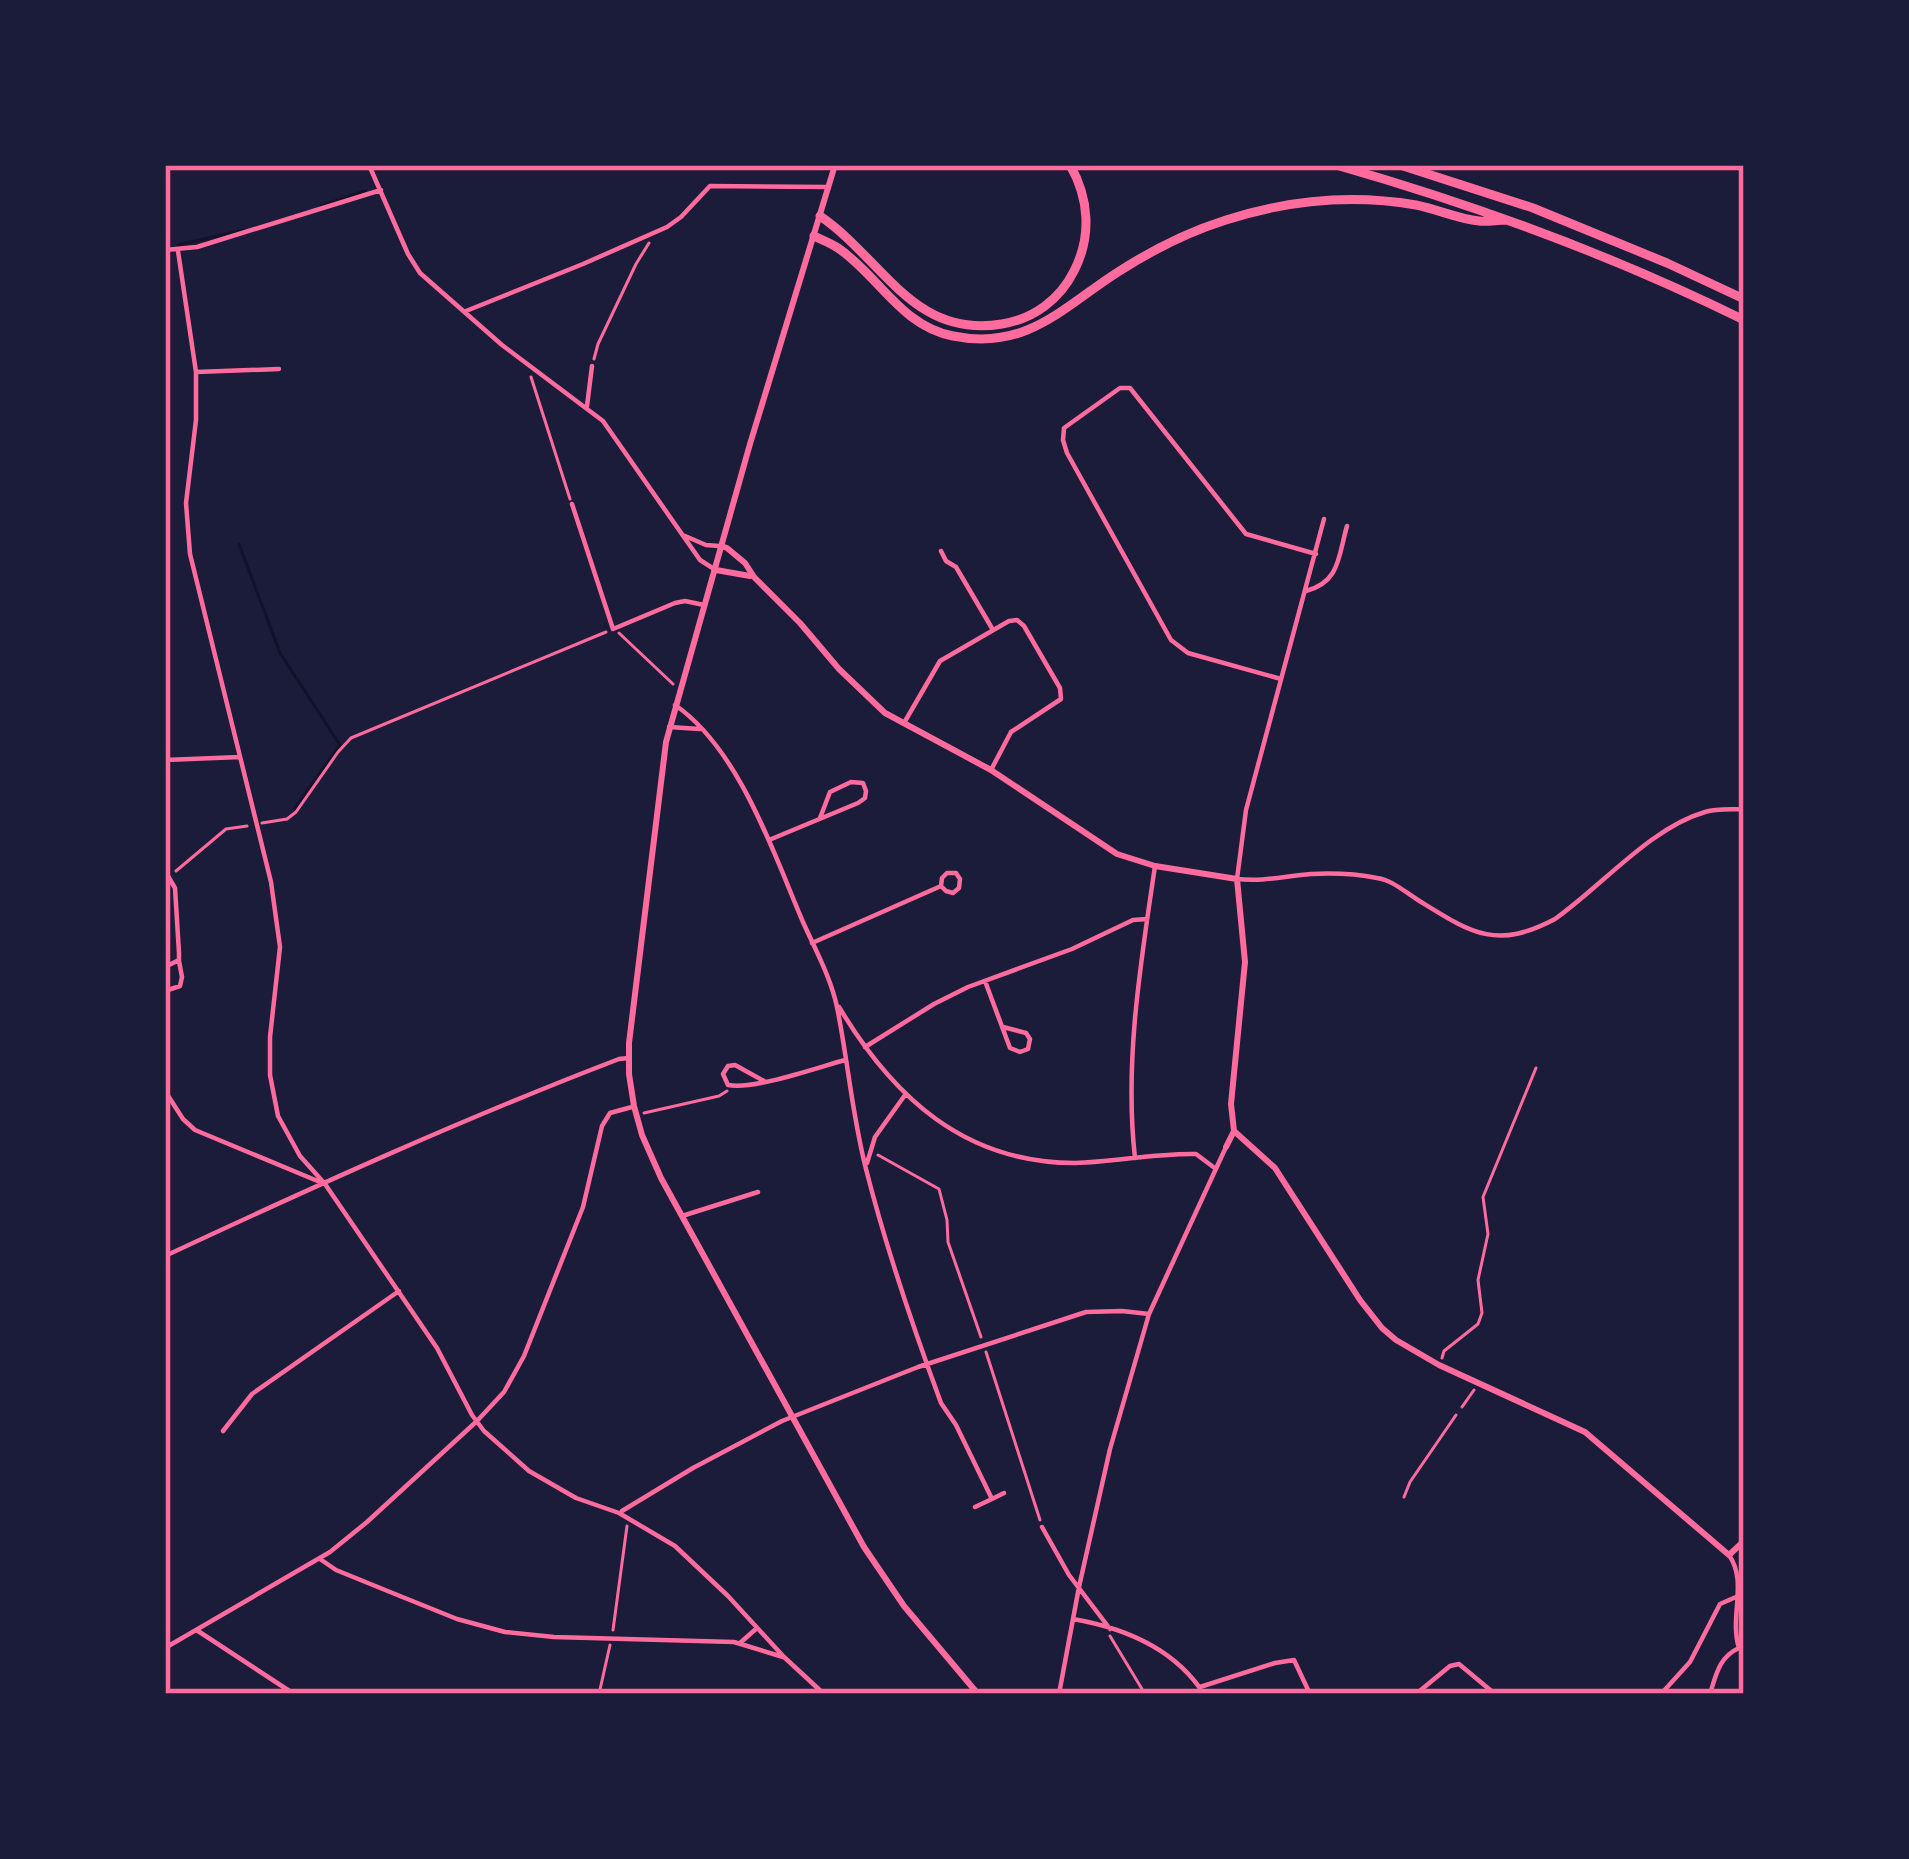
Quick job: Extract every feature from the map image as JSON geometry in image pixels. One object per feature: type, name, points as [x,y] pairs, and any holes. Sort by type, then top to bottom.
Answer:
[{"type":"highway","points":[[820,216],[900,292],[934,316],[962,326],[1012,323],[1058,295],[1084,248],[1087,214],[1070,165]]},
{"type":"highway","points":[[1336,165],[1506,220],[1611,260],[1744,320]]},
{"type":"highway","points":[[1400,165],[1533,208],[1744,298]]},
{"type":"highway","points":[[814,236],[838,248],[918,322],[950,336],[973,339],[1017,334],[1042,325],[1162,246],[1254,211],[1300,202],[1359,199],[1422,206],[1479,221],[1506,220]]},
{"type":"street","points":[[369,165],[420,273],[603,421],[707,567],[754,577]]},
{"type":"street","points":[[835,165],[670,727],[634,986],[629,1058],[632,1110],[682,1216],[886,1582],[978,1694]]},
{"type":"street","points":[[466,311],[657,232],[681,217],[710,186],[829,187]]},
{"type":"street","points":[[165,250],[215,242],[380,190]]},
{"type":"street","points":[[178,250],[196,372],[196,420],[186,503],[188,537],[272,882],[279,970],[270,1037],[272,1093],[279,1119],[300,1156],[400,1291],[476,1421],[535,1475],[664,1538],[693,1561],[824,1694]]},
{"type":"street","points":[[476,320],[479,306]]},
{"type":"street","points":[[587,406],[592,366]]},
{"type":"street","points":[[196,372],[279,369]]},
{"type":"street","points":[[1282,679],[1187,653],[1171,640],[1067,453],[1064,428],[1120,388],[1130,388],[1246,534],[1316,554]]},
{"type":"street","points":[[572,504],[614,628],[674,603],[704,605]]},
{"type":"street","points":[[1059,1694],[1110,1449],[1149,1314],[1234,1131],[1231,1104],[1245,962],[1237,878],[1246,809],[1324,519]]},
{"type":"street","points":[[1306,591],[1322,587],[1331,578],[1347,526]]},
{"type":"street","points":[[685,536],[727,548],[745,563],[868,698],[904,724],[991,770],[1117,854],[1155,866],[1271,881],[1312,874],[1376,877],[1464,928],[1496,937],[1556,919],[1682,822],[1714,810],[1744,809]]},
{"type":"street","points":[[941,551],[956,567],[993,630]]},
{"type":"street","points":[[904,724],[935,667],[1017,620],[1060,688],[1061,698],[1011,731],[991,770]]},
{"type":"street","points":[[675,705],[704,729],[732,770],[769,840],[836,1002],[864,1048],[905,1095],[964,1136],[1012,1154],[1074,1163],[1196,1154],[1216,1168]]},
{"type":"street","points":[[670,727],[704,729]]},
{"type":"street","points":[[165,760],[240,757]]},
{"type":"street","points":[[769,840],[820,818],[865,798],[863,783],[851,782],[830,792],[820,818]]},
{"type":"street","points":[[1135,1158],[1130,1100],[1155,866]]},
{"type":"street","points":[[165,991],[180,986],[182,977],[175,888],[167,873]]},
{"type":"street","points":[[812,943],[941,886]]},
{"type":"street","points":[[864,1048],[934,1004],[1132,920],[1147,919]]},
{"type":"street","points":[[165,967],[179,960]]},
{"type":"street","points":[[986,981],[1010,1048],[1028,1049],[1026,1033],[1003,1028]]},
{"type":"street","points":[[836,1002],[866,1169],[886,1244],[941,1403],[992,1499]]},
{"type":"street","points":[[165,1256],[469,1118],[629,1058]]},
{"type":"street","points":[[764,1081],[735,1065],[723,1074],[734,1087],[764,1081],[845,1060]]},
{"type":"street","points":[[165,1091],[195,1130],[325,1184]]},
{"type":"street","points":[[866,1169],[875,1137],[905,1095]]},
{"type":"street","points":[[165,1648],[320,1559],[368,1522],[504,1392],[524,1356],[583,1207],[605,1119],[610,1113],[632,1110]]},
{"type":"street","points":[[1234,1131],[1275,1168],[1360,1300],[1396,1340],[1439,1365],[1585,1432],[1729,1555],[1737,1568],[1734,1627],[1738,1648],[1721,1661],[1710,1694]]},
{"type":"street","points":[[682,1216],[758,1192]]},
{"type":"street","points":[[223,1431],[252,1394],[400,1291]]},
{"type":"street","points":[[619,1513],[792,1417],[928,1364],[1086,1312],[1149,1314]]},
{"type":"street","points":[[975,1507],[1004,1493]]},
{"type":"street","points":[[1042,1527],[1111,1628]]},
{"type":"street","points":[[1729,1555],[1744,1540]]},
{"type":"street","points":[[320,1559],[346,1575],[482,1627],[526,1635],[740,1643],[784,1657]]},
{"type":"street","points":[[1661,1694],[1690,1662],[1720,1604],[1737,1597]]},
{"type":"street","points":[[1073,1619],[1111,1628],[1163,1650],[1202,1691],[1294,1660],[1310,1694]]},
{"type":"street","points":[[740,1643],[757,1628]]},
{"type":"street","points":[[196,1630],[294,1694]]},
{"type":"street","points":[[1416,1694],[1459,1664],[1495,1694]]},
{"type":"path","points":[[592,366],[636,264],[657,232]]},
{"type":"path","points":[[533,369],[536,396],[572,504]]},
{"type":"path","points":[[167,873],[226,829],[287,819],[351,739],[614,628],[680,688]]},
{"type":"path","points":[[1439,1365],[1444,1351],[1478,1324],[1482,1313],[1478,1280],[1488,1234],[1484,1197],[1537,1068]]},
{"type":"path","points":[[632,1110],[718,1096],[734,1087]]},
{"type":"path","points":[[871,1150],[939,1189],[948,1243],[1042,1527]]},
{"type":"path","points":[[1462,1407],[1478,1383]]},
{"type":"path","points":[[1404,1497],[1456,1415]]},
{"type":"path","points":[[599,1694],[629,1519]]},
{"type":"path","points":[[1111,1628],[1110,1638],[1145,1694]]},
{"type":"waterway","points":[[321,206],[365,191]]},
{"type":"waterway","points":[[178,245],[244,230]]},
{"type":"waterway","points":[[239,544],[280,653],[340,745],[295,808]]}]
